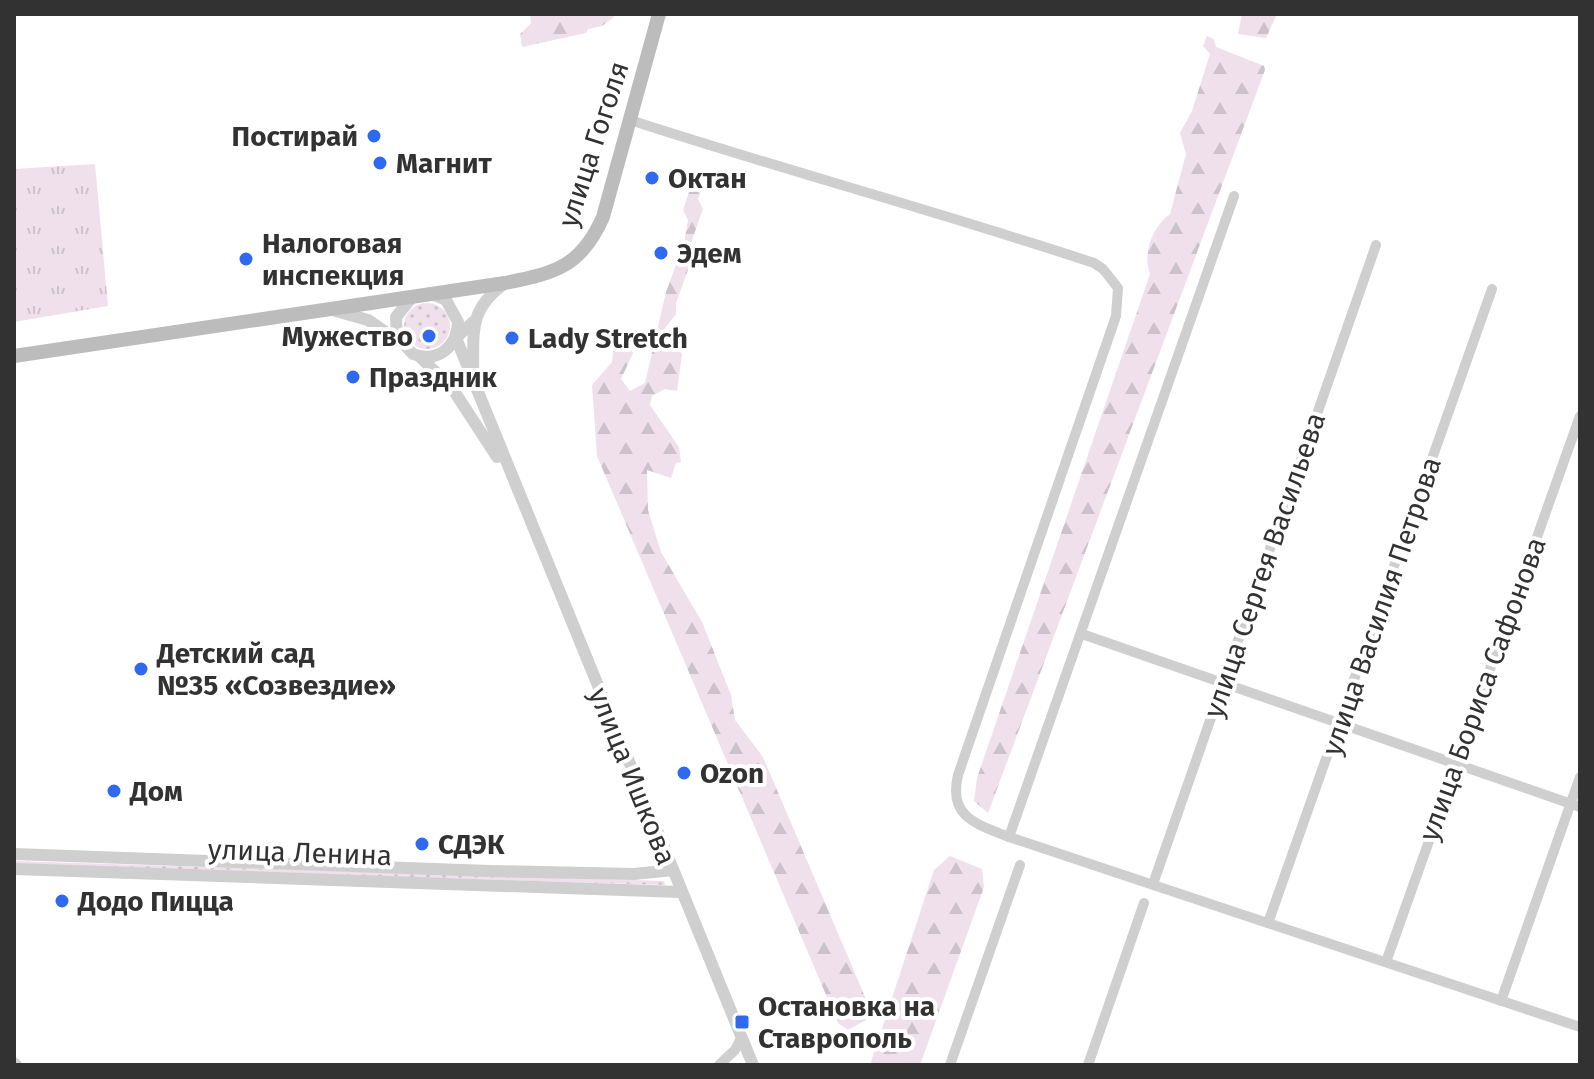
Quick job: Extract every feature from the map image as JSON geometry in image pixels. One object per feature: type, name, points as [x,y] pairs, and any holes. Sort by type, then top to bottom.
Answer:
[{"type":"main road","name":"улица Гоголя","points":[[422,293],[505,283],[556,271],[587,248],[603,217],[659,14]]},
{"type":"main road","points":[[14,356],[422,293]]},
{"type":"street","points":[[630,120],[805,176],[934,210],[1094,263],[1113,278],[1118,288],[1116,316],[954,791],[958,807],[969,820],[1009,837],[1580,1027]]},
{"type":"street","points":[[1009,837],[1234,196]]},
{"type":"street","name":"улица Сергея Васильева","points":[[1153,884],[1376,245]]},
{"type":"street","points":[[321,308],[368,320],[419,356],[436,356],[473,322],[491,294],[505,283]]},
{"type":"street","name":"улица Василия Петрова","points":[[1268,923],[1492,289]]},
{"type":"street","points":[[399,342],[396,317],[422,293],[453,308],[458,322],[456,338]]},
{"type":"street","points":[[473,322],[473,376]]},
{"type":"street","name":"улица Ишкова","points":[[456,338],[753,1065]]},
{"type":"street","name":"улица Ишкова","points":[[419,356],[460,400],[514,486]]},
{"type":"street","name":"улица Бориса Сафонова","points":[[1386,962],[1580,416]]},
{"type":"street","points":[[1082,634],[1575,805]]},
{"type":"street","points":[[1501,1001],[1575,805],[1580,777]]},
{"type":"street","name":"улица Ленина","points":[[14,854],[504,872],[634,874],[673,870]]},
{"type":"street","points":[[950,1065],[1020,865]]},
{"type":"street","name":"улица Ленина","points":[[14,869],[680,892]]},
{"type":"street","points":[[1088,1065],[1144,903]]},
{"type":"street","points":[[719,1065],[735,1050],[741,1038]]},
{"type":"green space","points":[[530,14],[612,14],[614,17],[602,26],[588,29],[586,33],[522,47],[520,34],[531,23]]},
{"type":"green space","points":[[1242,14],[1277,14],[1266,38],[1238,34]]},
{"type":"green space","points":[[1207,36],[1214,39],[1216,47],[1264,66],[1265,70],[988,813],[974,801],[977,778],[1150,274],[1148,249],[1154,233],[1170,214],[1186,154],[1180,133],[1192,111],[1210,54],[1203,46]]},
{"type":"green space","points":[[95,164],[108,306],[14,322],[14,169]]},
{"type":"green space","points":[[696,171],[707,174],[698,199],[703,209],[691,243],[693,256],[676,303],[676,314],[662,332],[682,354],[677,391],[665,389],[652,396],[650,405],[679,447],[681,462],[676,463],[671,478],[647,470],[648,510],[661,552],[702,622],[731,695],[735,720],[763,757],[868,1004],[868,1019],[848,1030],[838,1023],[597,456],[592,385],[612,362],[614,341],[625,342],[633,353],[621,379],[630,391],[645,383],[666,292],[684,243],[688,220],[683,210]]},
{"type":"green space","points":[[427,303],[443,310],[450,326],[443,342],[427,349],[411,342],[404,326],[411,310]]},
{"type":"green space","points":[[950,856],[982,869],[984,887],[920,1065],[870,1065],[934,870]]},
{"type":"green space","points":[[14,861],[664,881],[665,885],[14,865]]},
{"type":"place","name":"Постирай","points":[[374,136]]},
{"type":"place","name":"Магнит","points":[[380,163]]},
{"type":"place","name":"Октан","points":[[652,178]]},
{"type":"place","name":"Эдем","points":[[661,253]]},
{"type":"place","name":"Налоговая инспекция","points":[[246,259]]},
{"type":"place","name":"Мужество","points":[[429,336]]},
{"type":"place","name":"Lady Stretch","points":[[512,338]]},
{"type":"place","name":"Праздник","points":[[353,377]]},
{"type":"place","name":"Детский сад №35 «Созвездие»","points":[[141,669]]},
{"type":"place","name":"Ozon","points":[[684,773]]},
{"type":"place","name":"Дом","points":[[114,791]]},
{"type":"place","name":"СДЭК","points":[[422,844]]},
{"type":"place","name":"Додо Пицца","points":[[62,901]]},
{"type":"place","name":"Остановка на Ставрополь","points":[[742,1022]]}]
